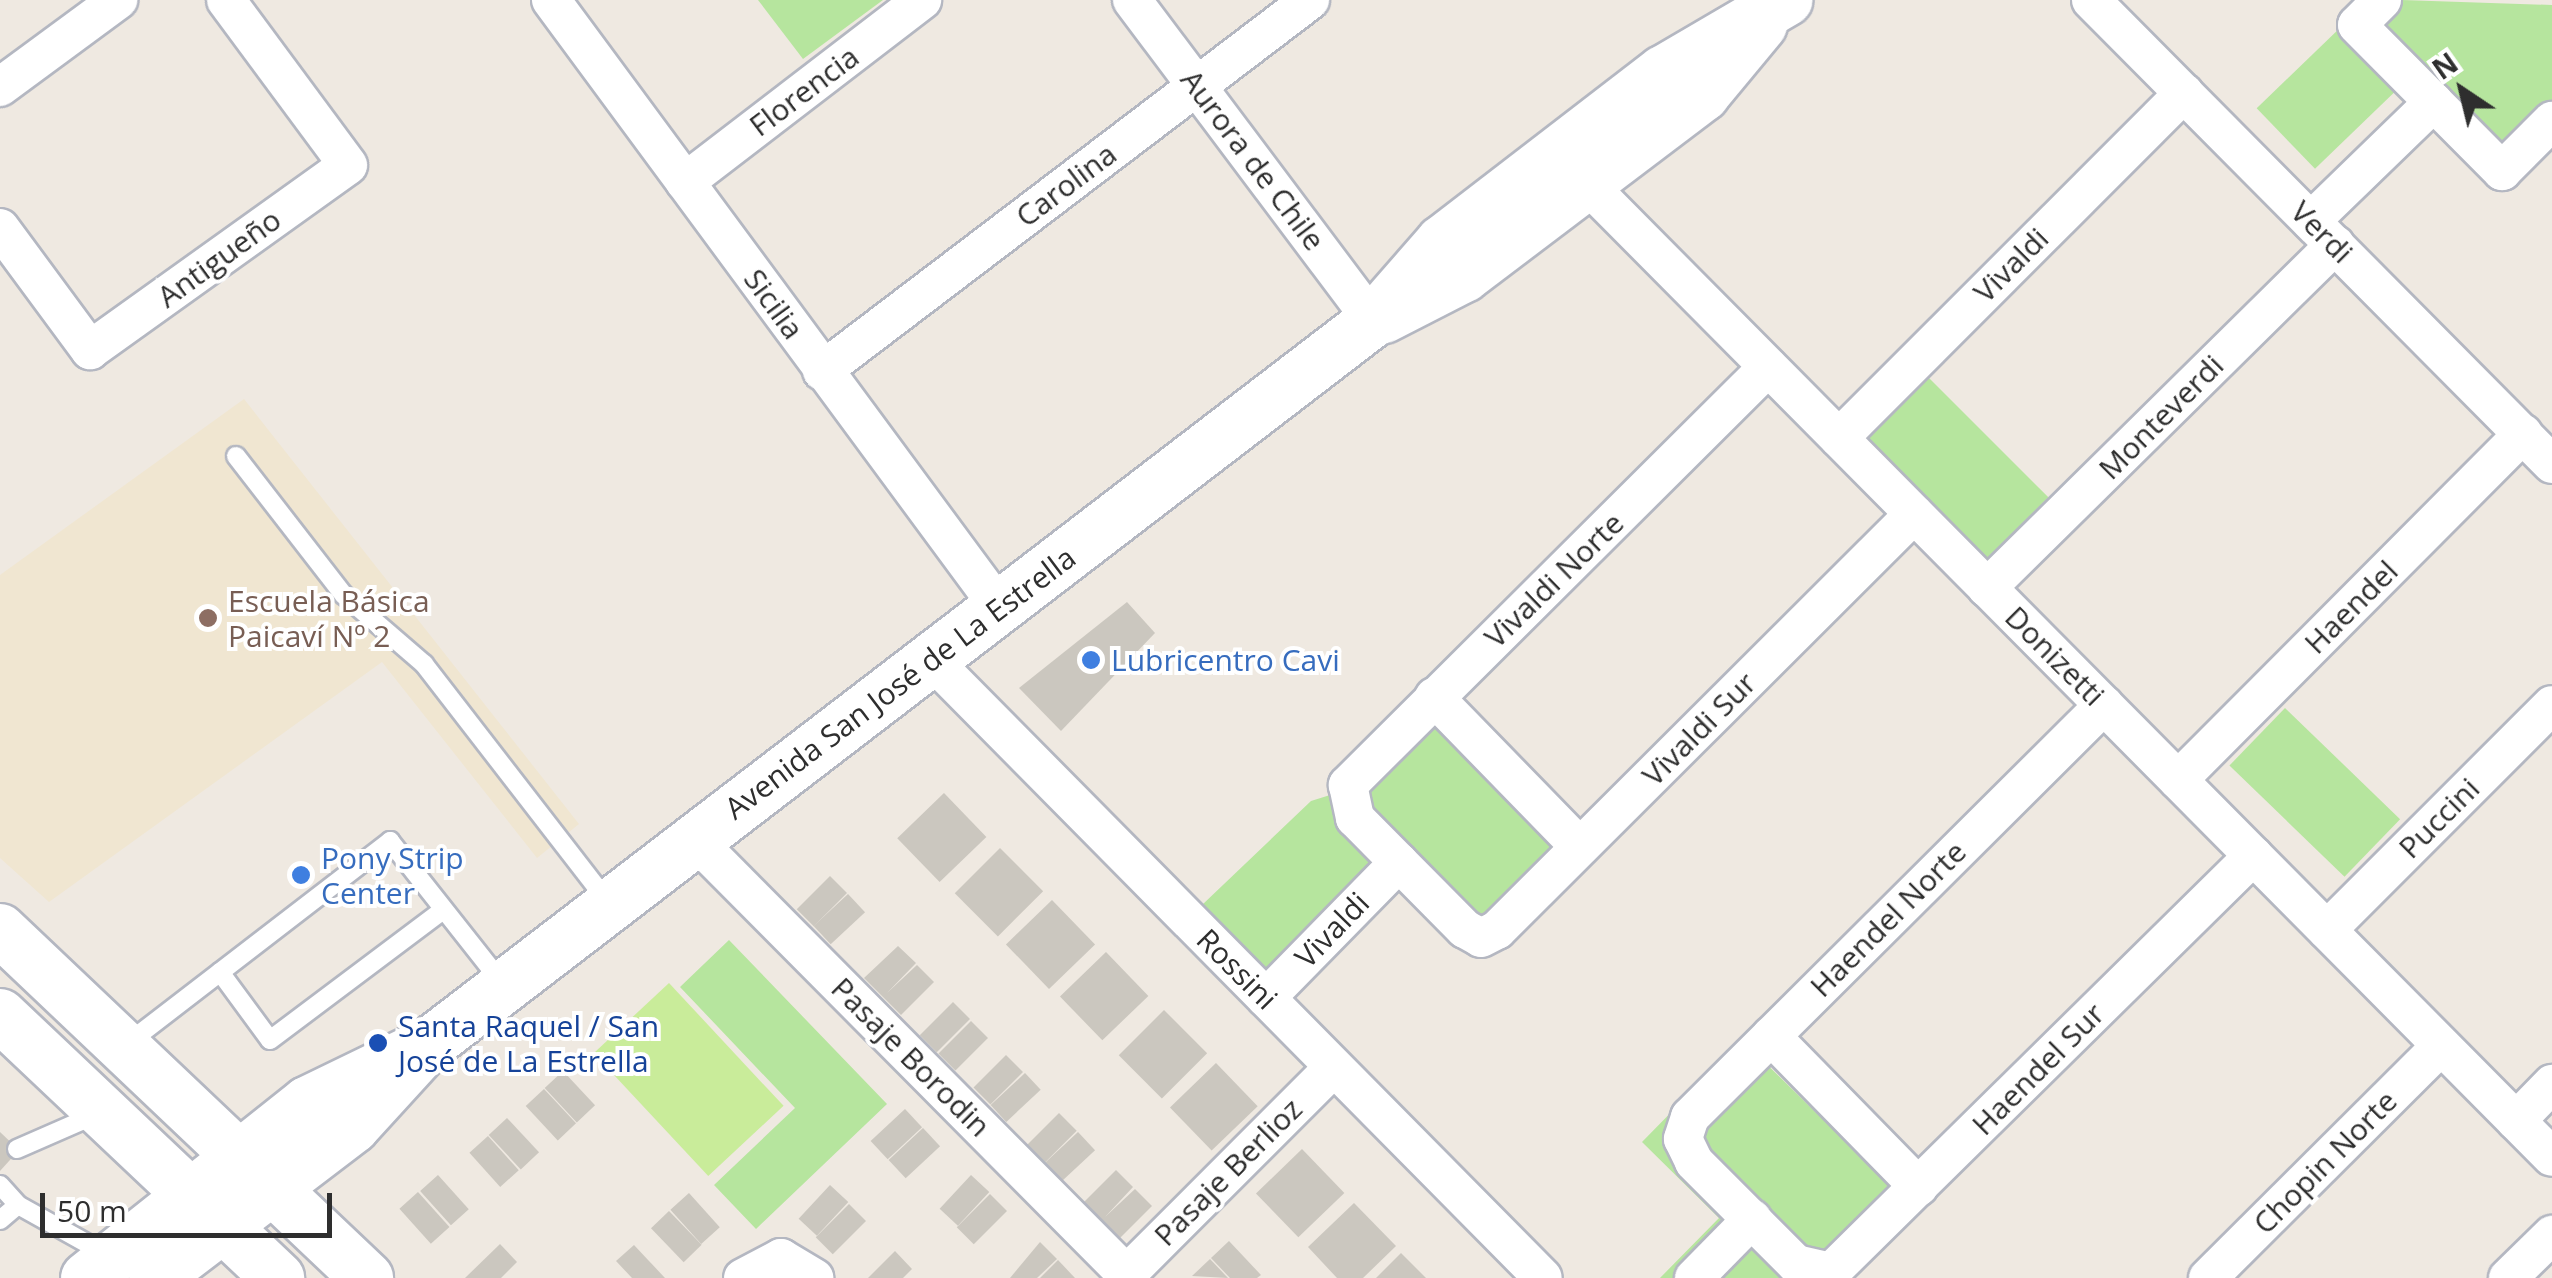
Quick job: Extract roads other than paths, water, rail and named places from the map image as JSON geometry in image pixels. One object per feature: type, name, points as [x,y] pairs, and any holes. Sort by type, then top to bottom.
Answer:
[{"type":"main road","name":"Avenida San José de La Estrella","points":[[117,1271],[207,1210],[274,1190],[353,1127],[427,1046],[610,904],[1373,320],[1421,304],[1572,168],[1703,96],[1778,7]]},
{"type":"main road","points":[[0,930],[366,1278]]},
{"type":"main road","points":[[0,1015],[278,1278]]},
{"type":"main road","name":"Avenida San José de La Estrella","points":[[207,1210],[237,1154],[332,1087],[427,1046]]},
{"type":"street","points":[[0,87],[118,0]]},
{"type":"street","name":"Antigueño","points":[[0,228],[90,350],[348,165],[226,0]]},
{"type":"street","name":"Sicilia","points":[[551,0],[1000,607]]},
{"type":"street","name":"Florencia","points":[[685,182],[922,0]]},
{"type":"street","name":"Aurora de Chile","points":[[1132,0],[1373,320]]},
{"type":"street","name":"Carolina","points":[[822,371],[1310,0]]},
{"type":"street","name":"Verdi","points":[[2091,0],[2552,464]]},
{"type":"street","points":[[2382,0],[2357,25],[2502,171],[2552,121]]},
{"type":"street","name":"Vivaldi","points":[[1839,438],[2184,93]]},
{"type":"street","name":"Monteverdi","points":[[1988,588],[2323,233],[2434,102]]},
{"type":"street","name":"Donizetti","points":[[1572,168],[2552,1158]]},
{"type":"street","name":"Vivaldi Norte","points":[[1399,862],[1354,818],[1346,796],[1355,776],[1768,367]]},
{"type":"street","name":"Haendel","points":[[2178,780],[2522,434]]},
{"type":"street","name":"Vivaldi Sur","points":[[1399,862],[1480,938],[1580,847],[1914,514]]},
{"type":"street","name":"Rossini","points":[[931,659],[1334,1067],[1523,1271]]},
{"type":"street","points":[[1434,697],[1580,847]]},
{"type":"street","name":"Haendel Norte","points":[[1752,1220],[1694,1162],[1683,1139],[1690,1117],[2104,705]]},
{"type":"street","name":"Puccini","points":[[2326,930],[2552,705]]},
{"type":"street","name":"Pasaje Borodin","points":[[695,840],[1124,1276]]},
{"type":"street","name":"Haendel Sur","points":[[1752,1220],[1796,1264],[1818,1274],[1841,1265],[2253,856]]},
{"type":"street","name":"Vivaldi","points":[[1266,998],[1399,862]]},
{"type":"street","points":[[1771,1036],[1919,1187]]},
{"type":"street","name":"Chopin Norte","points":[[2208,1278],[2441,1046]]},
{"type":"street","name":"Pasaje Berlioz","points":[[1124,1276],[1334,1067]]},
{"type":"street","points":[[2516,1121],[2552,1084]]},
{"type":"street","points":[[1694,1278],[1752,1220]]},
{"type":"street","points":[[2508,1278],[2552,1235]]},
{"type":"street","points":[[743,1278],[781,1258],[814,1278]]},
{"type":"lane","points":[[236,456],[344,596],[424,664],[610,904]]},
{"type":"lane","points":[[123,1047],[390,841],[504,986]]},
{"type":"lane","points":[[220,972],[270,1040],[443,910]]},
{"type":"lane","points":[[18,1149],[102,1112]]},
{"type":"lane","points":[[0,1185],[18,1205],[117,1271]]},
{"type":"lane","points":[[0,1220],[18,1205]]},
{"type":"place","name":"Escuela Básica Paicaví Nº 2","points":[[208,618]]},
{"type":"place","name":"Lubricentro Cavi","points":[[1091,660]]},
{"type":"place","name":"Pony Strip Center","points":[[301,875]]},
{"type":"place","name":"Santa Raquel / San José de La Estrella","points":[[378,1043]]}]
